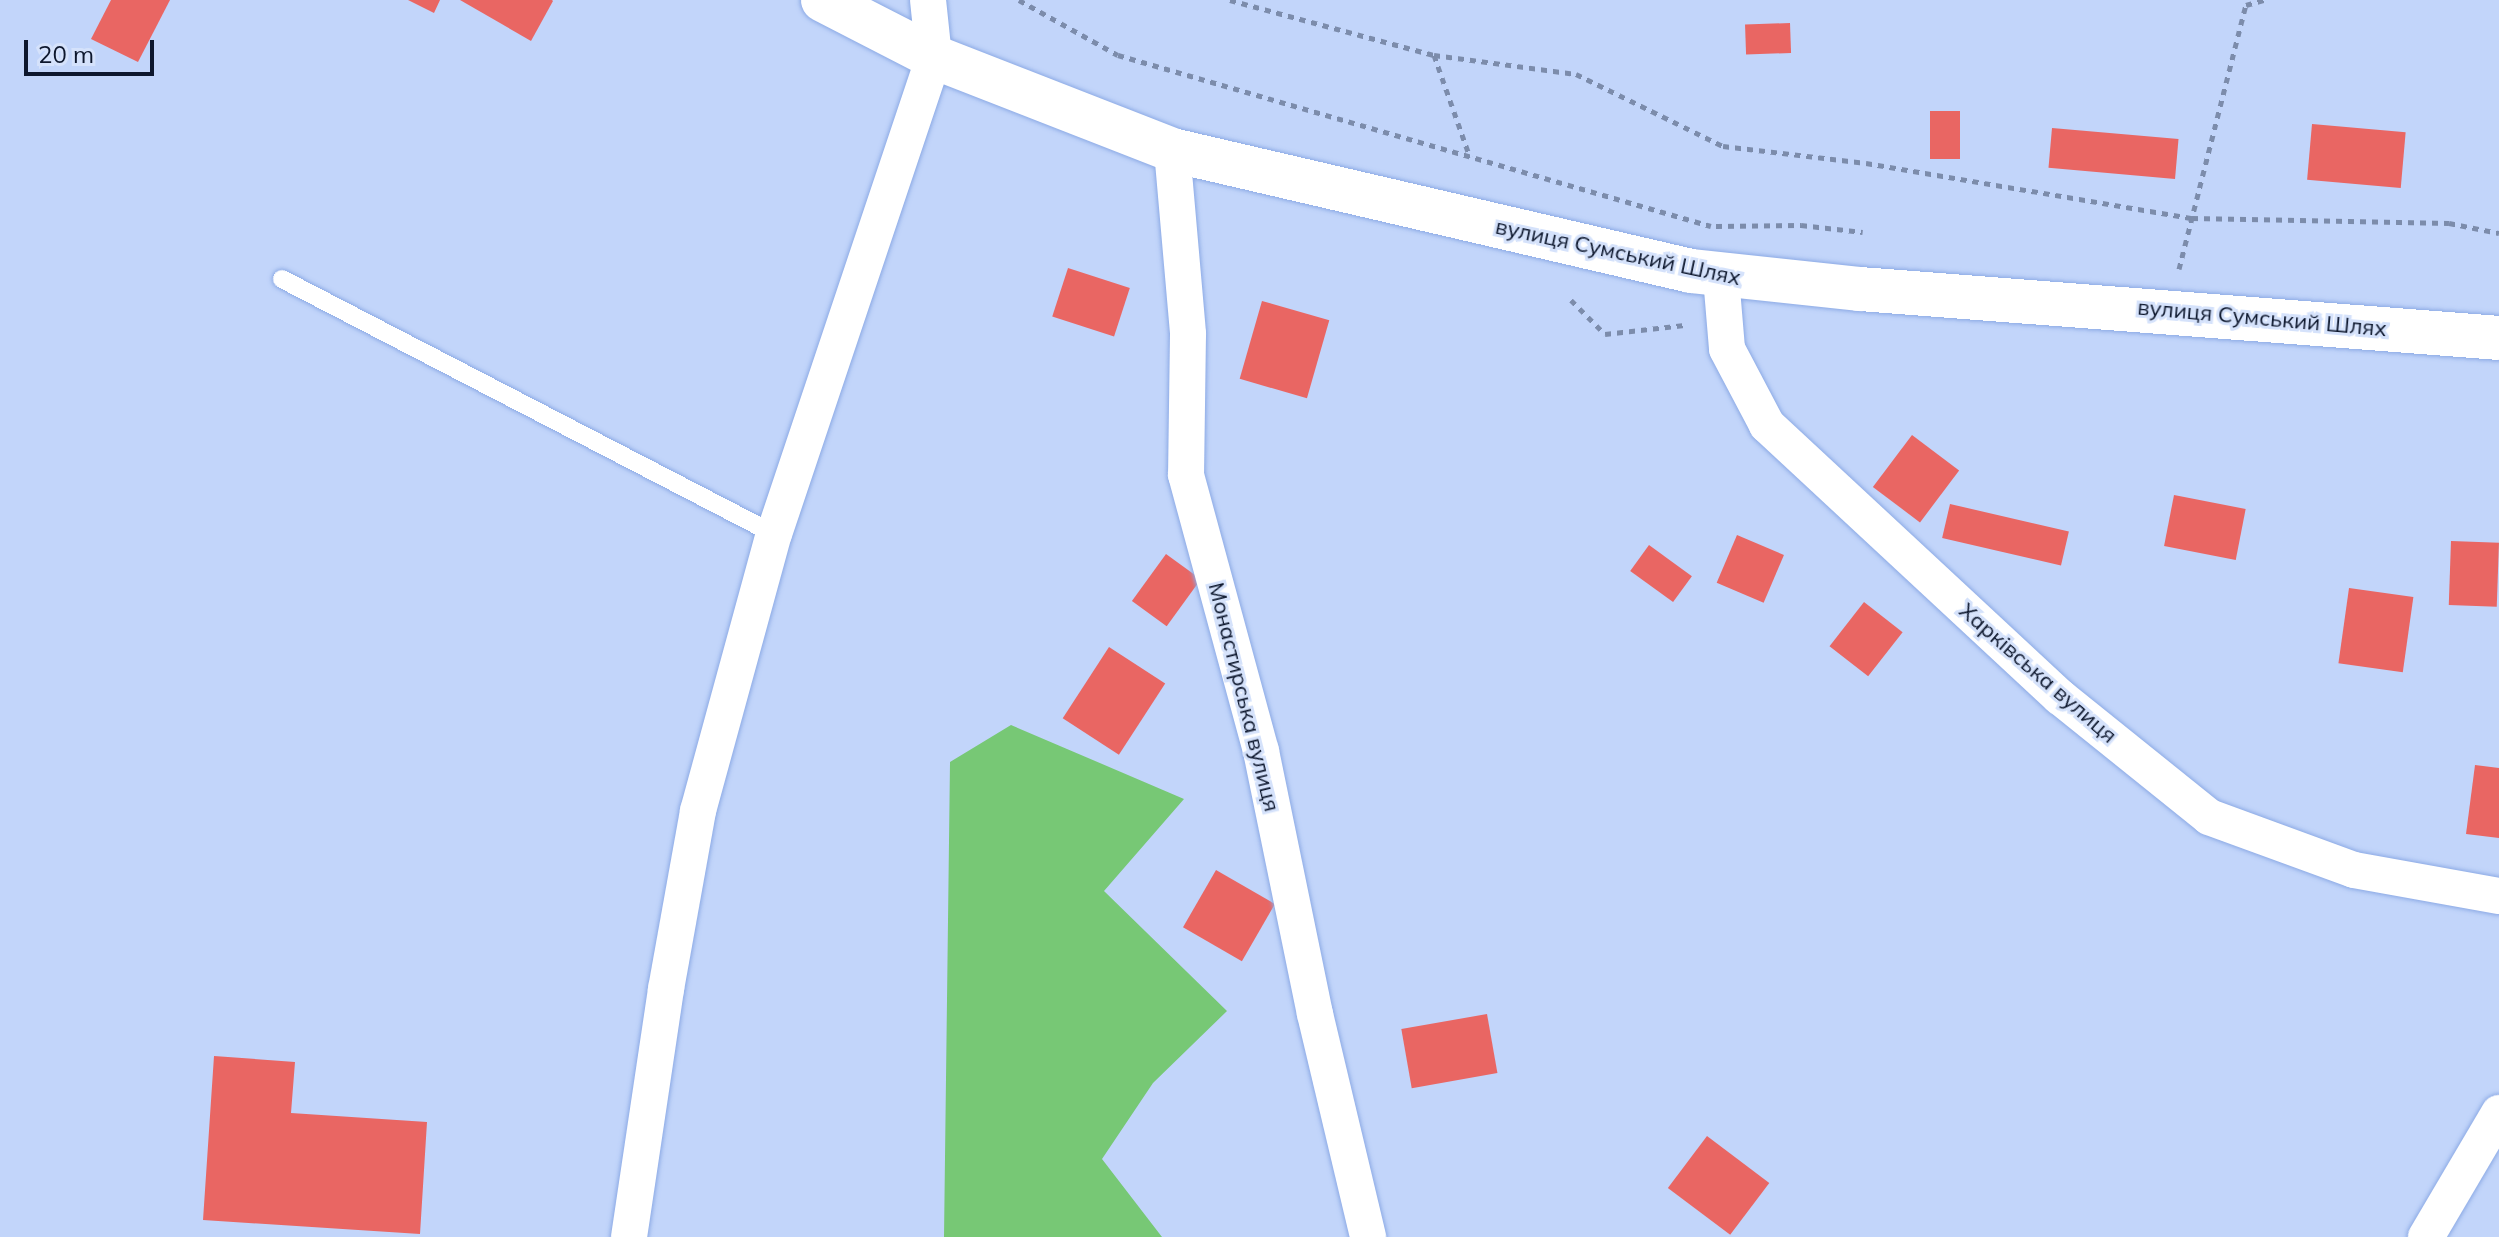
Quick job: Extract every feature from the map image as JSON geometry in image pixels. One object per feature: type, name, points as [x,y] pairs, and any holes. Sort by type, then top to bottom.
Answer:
[{"type":"main road","name":"вулиця Сумський Шлях","points":[[823,0],[934,57],[1172,150],[1721,277],[2499,338]]},
{"type":"street","points":[[629,1237],[666,989],[698,811],[774,534],[934,57],[928,0]]},
{"type":"street","name":"Монастирська вулиця","points":[[1172,150],[1188,334],[1186,475],[1261,751],[1315,1014],[1368,1237]]},
{"type":"street","name":"Харківська вулиця","points":[[1721,277],[1727,349],[1767,425],[2060,697],[2209,817],[2354,870],[2499,896]]},
{"type":"street","points":[[2426,1237],[2499,1113]]},
{"type":"lane","points":[[282,279],[774,534]]},
{"type":"path","points":[[1019,0],[1118,55],[1712,226]]},
{"type":"path","points":[[1230,0],[1434,55],[1576,74],[1723,146],[1866,163],[2192,218],[2449,223],[2499,233]]},
{"type":"path","points":[[2169,310],[2246,5],[2264,0]]},
{"type":"path","points":[[1434,55],[1470,157]]},
{"type":"green space","points":[[1011,725],[1184,799],[1104,891],[1227,1011],[1153,1083],[1102,1159],[1162,1237],[944,1237],[950,762]]},
{"type":"building","points":[[111,0],[170,0],[138,62],[91,39]]},
{"type":"building","points":[[408,0],[440,0],[434,13]]},
{"type":"building","points":[[460,0],[552,0],[553,1],[531,41]]},
{"type":"building","points":[[1790,23],[1791,53],[1746,55],[1745,25]]},
{"type":"building","points":[[1930,111],[1960,111],[1960,159],[1930,159]]},
{"type":"building","points":[[2312,124],[2406,132],[2401,188],[2307,180]]},
{"type":"building","points":[[2052,128],[2179,139],[2175,179],[2049,168]]},
{"type":"building","points":[[1068,268],[1130,288],[1114,337],[1052,317]]},
{"type":"building","points":[[1262,301],[1329,320],[1307,398],[1240,379]]},
{"type":"building","points":[[1912,435],[1959,471],[1920,522],[1873,487]]},
{"type":"building","points":[[2174,495],[2246,509],[2236,560],[2164,546]]},
{"type":"building","points":[[1950,504],[2069,531],[2061,566],[1942,538]]},
{"type":"building","points":[[1737,535],[1784,555],[1764,603],[1717,583]]},
{"type":"building","points":[[2451,541],[2499,543],[2497,607],[2449,605]]},
{"type":"building","points":[[1649,545],[1692,576],[1673,602],[1630,571]]},
{"type":"building","points":[[1166,554],[1201,579],[1167,626],[1132,601]]},
{"type":"building","points":[[2349,588],[2413,597],[2403,672],[2338,663]]},
{"type":"building","points":[[1864,602],[1903,632],[1868,676],[1830,646]]},
{"type":"building","points":[[1109,647],[1165,683],[1119,755],[1063,718]]},
{"type":"building","points":[[2475,765],[2499,768],[2499,838],[2466,834]]},
{"type":"building","points":[[1216,870],[1275,904],[1242,961],[1183,927]]},
{"type":"building","points":[[1487,1014],[1497,1073],[1412,1088],[1401,1029]]},
{"type":"building","points":[[214,1056],[295,1062],[291,1113],[427,1122],[420,1234],[203,1220]]},
{"type":"building","points":[[1707,1136],[1769,1183],[1730,1235],[1668,1188]]}]
